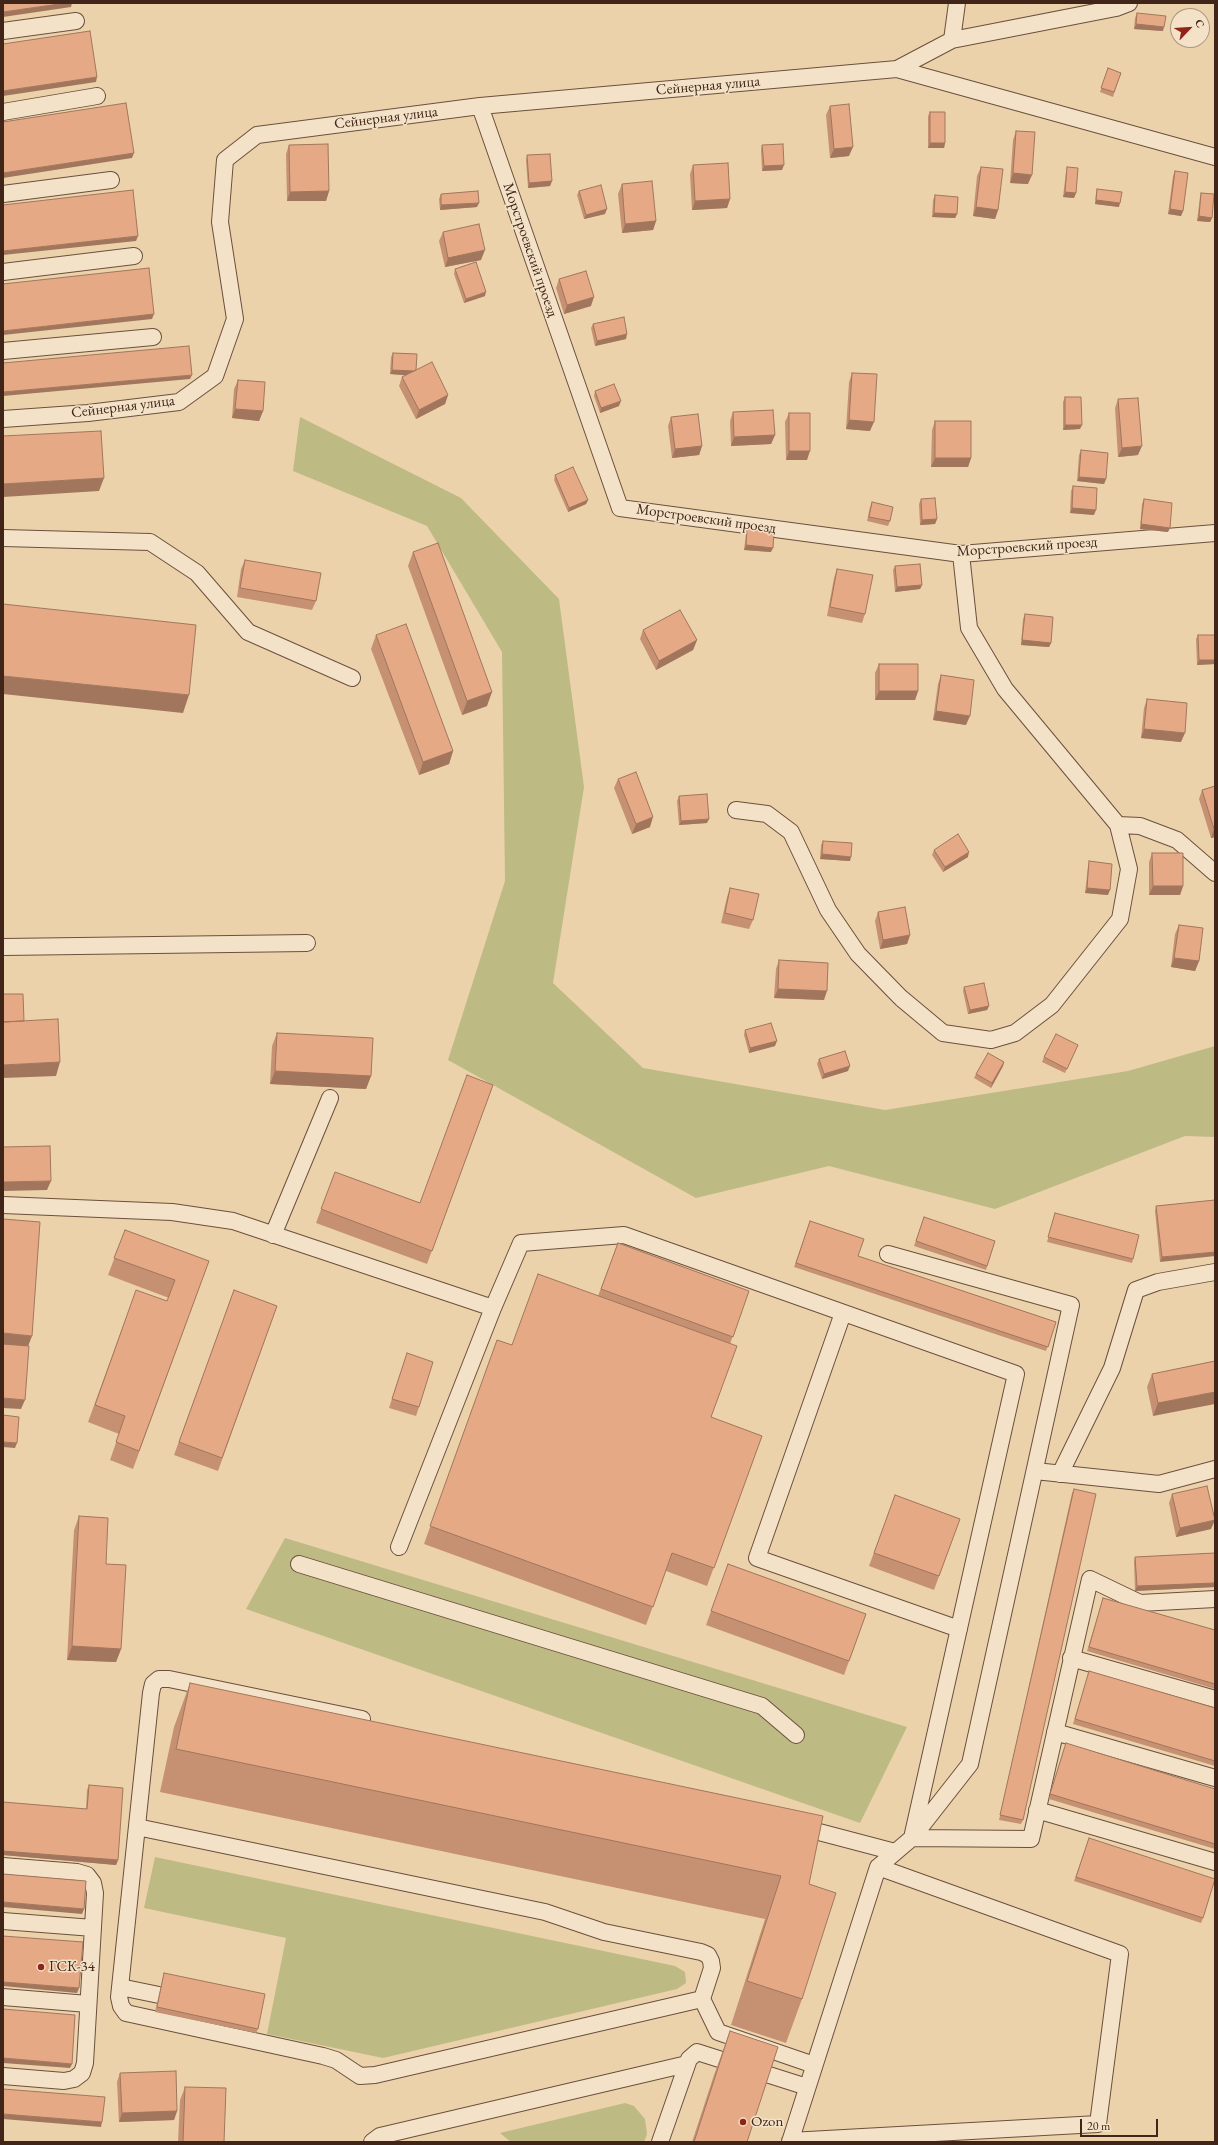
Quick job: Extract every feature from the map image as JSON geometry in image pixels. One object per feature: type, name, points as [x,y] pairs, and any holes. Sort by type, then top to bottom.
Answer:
[{"type":"lane","points":[[952,40],[957,3]]},
{"type":"lane","name":"Сейнерная улица","points":[[3,419],[88,413],[179,402],[215,376],[235,319],[220,222],[225,160],[257,135],[480,106],[897,69],[952,40],[1116,8],[1129,3]]},
{"type":"lane","points":[[3,31],[76,21]]},
{"type":"lane","points":[[897,69],[1215,157]]},
{"type":"lane","points":[[3,112],[97,96]]},
{"type":"lane","name":"Морстроевский проезд","points":[[480,106],[620,508],[961,554],[1215,533]]},
{"type":"lane","points":[[3,194],[111,180]]},
{"type":"lane","points":[[3,272],[134,256]]},
{"type":"lane","points":[[3,351],[153,337]]},
{"type":"lane","points":[[3,538],[150,542],[197,573],[248,632],[352,678]]},
{"type":"lane","points":[[736,810],[767,814],[791,832],[828,910],[858,954],[901,998],[943,1033],[991,1040],[1015,1033],[1052,1005],[1120,919],[1129,869],[1118,826],[1006,689],[969,628],[961,554]]},
{"type":"lane","points":[[1118,826],[1140,826],[1177,840],[1215,873]]},
{"type":"lane","points":[[3,947],[307,943]]},
{"type":"lane","points":[[273,1234],[330,1098]]},
{"type":"lane","points":[[3,1205],[172,1212],[233,1221],[493,1308]]},
{"type":"lane","points":[[399,1547],[493,1308],[521,1243],[624,1235],[1016,1374],[912,1838]]},
{"type":"lane","points":[[878,1867],[1120,1954],[1098,2124],[790,2141],[878,1867],[912,1838],[970,1764],[1071,1305],[888,1254]]},
{"type":"lane","points":[[1060,1474],[1112,1368],[1136,1290],[1158,1282],[1215,1272]]},
{"type":"lane","points":[[843,1313],[757,1558],[959,1630]]},
{"type":"lane","points":[[1035,1471],[1159,1484],[1215,1469]]},
{"type":"lane","points":[[299,1564],[762,1706],[796,1735]]},
{"type":"lane","points":[[912,1838],[1031,1839],[1090,1579],[1140,1603],[1215,1599]]},
{"type":"lane","points":[[1072,1658],[1215,1699]]},
{"type":"lane","points":[[376,1722],[169,1679],[159,1679],[154,1684],[151,1693],[120,1987],[121,2006],[126,2013],[135,2017],[323,2056],[336,2060],[360,2076],[383,2073],[702,1999]]},
{"type":"lane","points":[[1055,1732],[1215,1778]]},
{"type":"lane","points":[[1037,1810],[1215,1862]]},
{"type":"lane","points":[[788,1824],[895,1852]]},
{"type":"lane","points":[[137,1827],[545,1912],[604,1932],[701,1952],[708,1955],[712,1968],[702,1999],[718,2032],[814,2065]]},
{"type":"lane","points":[[3,1866],[77,1872],[87,1875],[93,1883],[95,1893],[85,2063],[82,2073],[74,2079],[64,2081],[3,2076]]},
{"type":"lane","points":[[3,1921],[93,1928]]},
{"type":"lane","points":[[120,1987],[159,1995]]},
{"type":"lane","points":[[3,1997],[88,2004]]},
{"type":"lane","points":[[660,2142],[687,2064],[693,2054],[698,2052],[807,2087]]},
{"type":"lane","points":[[372,2142],[380,2136],[687,2064]]},
{"type":"shaded area","points":[[300,417],[461,498],[559,599],[584,787],[553,983],[643,1068],[885,1110],[1128,1071],[1215,1046],[1215,1137],[1185,1136],[995,1209],[829,1166],[696,1198],[448,1060],[505,881],[502,652],[427,526],[293,471]]},
{"type":"shaded area","points":[[285,1538],[907,1727],[860,1823],[246,1609]]},
{"type":"shaded area","points":[[155,1857],[675,1966],[685,1972],[686,1983],[677,1989],[383,2058],[267,2034],[286,1938],[144,1908]]},
{"type":"shaded area","points":[[625,2103],[634,2106],[645,2119],[647,2134],[644,2142],[511,2142],[500,2133]]},
{"type":"building","points":[[3,3],[66,3],[3,12]]},
{"type":"building","points":[[1137,13],[1166,16],[1164,27],[1136,24]]},
{"type":"building","points":[[90,31],[97,77],[3,91],[3,44]]},
{"type":"building","points":[[1108,68],[1121,73],[1114,92],[1101,88]]},
{"type":"building","points":[[126,103],[134,153],[3,173],[3,122]]},
{"type":"building","points":[[849,104],[853,147],[834,149],[830,106]]},
{"type":"building","points":[[930,112],[945,112],[945,143],[930,143]]},
{"type":"building","points":[[1016,131],[1035,132],[1032,175],[1013,173]]},
{"type":"building","points":[[328,144],[329,191],[290,192],[289,145]]},
{"type":"building","points":[[783,144],[784,165],[764,166],[762,145]]},
{"type":"building","points":[[550,154],[552,181],[529,183],[527,155]]},
{"type":"building","points":[[728,163],[730,199],[695,201],[693,165]]},
{"type":"building","points":[[981,167],[1003,169],[998,210],[976,207]]},
{"type":"building","points":[[1067,167],[1078,168],[1076,193],[1065,192]]},
{"type":"building","points":[[1175,171],[1188,173],[1183,211],[1170,209]]},
{"type":"building","points":[[652,181],[656,221],[625,224],[622,184]]},
{"type":"building","points":[[601,185],[607,209],[586,215],[579,191]]},
{"type":"building","points":[[1097,189],[1122,192],[1120,203],[1096,200]]},
{"type":"building","points":[[133,190],[138,236],[3,251],[3,205]]},
{"type":"building","points":[[478,191],[479,203],[441,205],[441,194]]},
{"type":"building","points":[[1201,193],[1214,194],[1212,218],[1199,216]]},
{"type":"building","points":[[935,195],[958,197],[957,214],[934,213]]},
{"type":"building","points":[[479,224],[485,250],[448,258],[443,232]]},
{"type":"building","points":[[476,262],[486,292],[466,299],[455,269]]},
{"type":"building","points":[[149,268],[154,314],[3,331],[3,284]]},
{"type":"building","points":[[586,271],[594,297],[567,305],[559,279]]},
{"type":"building","points":[[624,317],[627,334],[597,341],[593,324]]},
{"type":"building","points":[[189,346],[192,375],[3,392],[3,363]]},
{"type":"building","points":[[393,353],[417,354],[416,370],[392,370]]},
{"type":"building","points":[[432,362],[448,395],[419,410],[402,377]]},
{"type":"building","points":[[852,373],[877,374],[874,422],[849,420]]},
{"type":"building","points":[[238,380],[265,382],[263,411],[235,409]]},
{"type":"building","points":[[614,384],[621,401],[601,408],[595,391]]},
{"type":"building","points":[[1065,397],[1081,397],[1082,425],[1065,425]]},
{"type":"building","points":[[1138,398],[1142,446],[1122,448],[1118,399]]},
{"type":"building","points":[[773,410],[775,435],[734,437],[733,412]]},
{"type":"building","points":[[789,413],[810,413],[810,451],[789,451]]},
{"type":"building","points":[[698,414],[702,446],[675,449],[671,417]]},
{"type":"building","points":[[935,421],[971,421],[971,458],[935,458]]},
{"type":"building","points":[[101,431],[104,478],[3,484],[3,436]]},
{"type":"building","points":[[1081,450],[1108,453],[1106,479],[1079,477]]},
{"type":"building","points":[[573,467],[588,500],[569,508],[555,475]]},
{"type":"building","points":[[1073,486],[1097,488],[1096,510],[1072,508]]},
{"type":"building","points":[[935,498],[937,519],[922,520],[921,499]]},
{"type":"building","points":[[1144,499],[1172,503],[1170,528],[1141,524]]},
{"type":"building","points":[[872,502],[893,507],[890,521],[869,517]]},
{"type":"building","points":[[747,529],[774,532],[773,548],[746,545]]},
{"type":"building","points":[[438,543],[492,692],[467,701],[413,552]]},
{"type":"building","points":[[245,560],[321,573],[316,601],[240,588]]},
{"type":"building","points":[[920,564],[922,585],[897,587],[895,566]]},
{"type":"building","points":[[837,569],[873,575],[865,614],[830,607]]},
{"type":"building","points":[[3,604],[196,625],[189,695],[3,676]]},
{"type":"building","points":[[680,610],[697,640],[659,661],[643,630]]},
{"type":"building","points":[[1025,614],[1053,617],[1051,643],[1022,640]]},
{"type":"building","points":[[406,624],[453,751],[423,762],[376,635]]},
{"type":"building","points":[[1198,635],[1215,635],[1215,660],[1199,660]]},
{"type":"building","points":[[879,664],[918,664],[918,691],[879,691]]},
{"type":"building","points":[[941,675],[974,680],[970,716],[936,711]]},
{"type":"building","points":[[1147,699],[1187,703],[1185,733],[1144,729]]},
{"type":"building","points":[[636,772],[653,817],[636,824],[618,779]]},
{"type":"building","points":[[1215,786],[1215,828],[1214,829],[1202,790]]},
{"type":"building","points":[[707,794],[709,819],[681,821],[679,796]]},
{"type":"building","points":[[958,834],[969,852],[945,867],[934,850]]},
{"type":"building","points":[[823,841],[852,843],[851,857],[822,854]]},
{"type":"building","points":[[1152,853],[1183,853],[1183,886],[1153,886]]},
{"type":"building","points":[[1089,861],[1112,864],[1110,890],[1087,888]]},
{"type":"building","points":[[730,888],[759,894],[753,920],[725,913]]},
{"type":"building","points":[[905,907],[910,935],[883,940],[878,912]]},
{"type":"building","points":[[1179,925],[1203,928],[1199,961],[1174,958]]},
{"type":"building","points":[[779,960],[828,963],[827,991],[778,989]]},
{"type":"building","points":[[984,983],[989,1006],[970,1010],[964,987]]},
{"type":"building","points":[[3,994],[23,994],[24,1021],[3,1022]]},
{"type":"building","points":[[58,1019],[60,1062],[3,1065],[3,1022]]},
{"type":"building","points":[[771,1023],[777,1041],[750,1048],[745,1030]]},
{"type":"building","points":[[277,1033],[373,1038],[371,1076],[275,1071]]},
{"type":"building","points":[[1056,1034],[1078,1045],[1067,1069],[1044,1057]]},
{"type":"building","points":[[845,1051],[850,1066],[824,1074],[819,1059]]},
{"type":"building","points":[[988,1053],[1004,1062],[992,1083],[976,1074]]},
{"type":"building","points":[[467,1075],[493,1085],[432,1251],[321,1209],[335,1172],[420,1203]]},
{"type":"building","points":[[50,1146],[51,1181],[3,1182],[3,1147]]},
{"type":"building","points":[[1215,1200],[1215,1252],[1162,1257],[1156,1206]]},
{"type":"building","points":[[1055,1213],[1139,1235],[1133,1259],[1048,1237]]},
{"type":"building","points":[[924,1217],[995,1241],[987,1266],[916,1241]]},
{"type":"building","points":[[3,1219],[40,1222],[32,1336],[3,1333]]},
{"type":"building","points":[[810,1221],[864,1239],[858,1256],[1056,1322],[1048,1347],[796,1263]]},
{"type":"building","points":[[125,1230],[209,1261],[139,1451],[116,1442],[125,1416],[95,1405],[136,1290],[167,1301],[175,1280],[114,1258]]},
{"type":"building","points":[[618,1243],[749,1291],[733,1337],[601,1289]]},
{"type":"building","points":[[538,1274],[737,1346],[711,1417],[762,1436],[714,1568],[672,1553],[653,1607],[430,1526],[497,1340],[512,1345]]},
{"type":"building","points":[[234,1290],[277,1306],[222,1458],[179,1442]]},
{"type":"building","points":[[3,1344],[29,1346],[25,1400],[3,1398]]},
{"type":"building","points":[[407,1353],[433,1362],[419,1407],[392,1399]]},
{"type":"building","points":[[1215,1361],[1215,1392],[1158,1403],[1152,1374]]},
{"type":"building","points":[[3,1415],[19,1417],[17,1443],[3,1442]]},
{"type":"building","points":[[1207,1486],[1215,1520],[1180,1528],[1172,1494]]},
{"type":"building","points":[[1074,1489],[1096,1494],[1023,1820],[1000,1815]]},
{"type":"building","points":[[895,1495],[960,1519],[939,1576],[874,1553]]},
{"type":"building","points":[[79,1516],[108,1518],[106,1564],[126,1565],[121,1649],[72,1646]]},
{"type":"building","points":[[1215,1553],[1215,1583],[1137,1586],[1135,1557]]},
{"type":"building","points":[[728,1564],[866,1614],[849,1661],[711,1611]]},
{"type":"building","points":[[1103,1598],[1215,1630],[1215,1684],[1089,1647]]},
{"type":"building","points":[[1089,1671],[1215,1708],[1215,1761],[1075,1719]]},
{"type":"building","points":[[190,1683],[823,1816],[809,1884],[836,1893],[802,1999],[747,1981],[781,1876],[176,1749]]},
{"type":"building","points":[[1066,1743],[1215,1789],[1215,1844],[1050,1794]]},
{"type":"building","points":[[89,1785],[123,1788],[118,1860],[3,1851],[3,1802],[87,1809]]},
{"type":"building","points":[[1089,1838],[1215,1879],[1203,1918],[1076,1877]]},
{"type":"building","name":"ГСК-34","points":[[3,1874],[86,1881],[84,1909],[3,1902]]},
{"type":"building","name":"ГСК-34","points":[[3,1936],[83,1942],[79,1988],[3,1982]]},
{"type":"building","points":[[164,1973],[265,1994],[258,2029],[157,2007]]},
{"type":"building","name":"ГСК-34","points":[[3,2009],[75,2015],[72,2064],[3,2058]]},
{"type":"building","points":[[730,2031],[778,2047],[747,2142],[694,2142]]},
{"type":"building","points":[[176,2071],[177,2111],[122,2113],[120,2073]]},
{"type":"building","points":[[185,2087],[226,2088],[224,2142],[183,2142]]},
{"type":"building","points":[[3,2089],[105,2097],[102,2122],[3,2114]]},
{"type":"place","name":"ГСК-34","points":[[41,1967]]},
{"type":"place","name":"Ozon","points":[[743,2122]]}]
